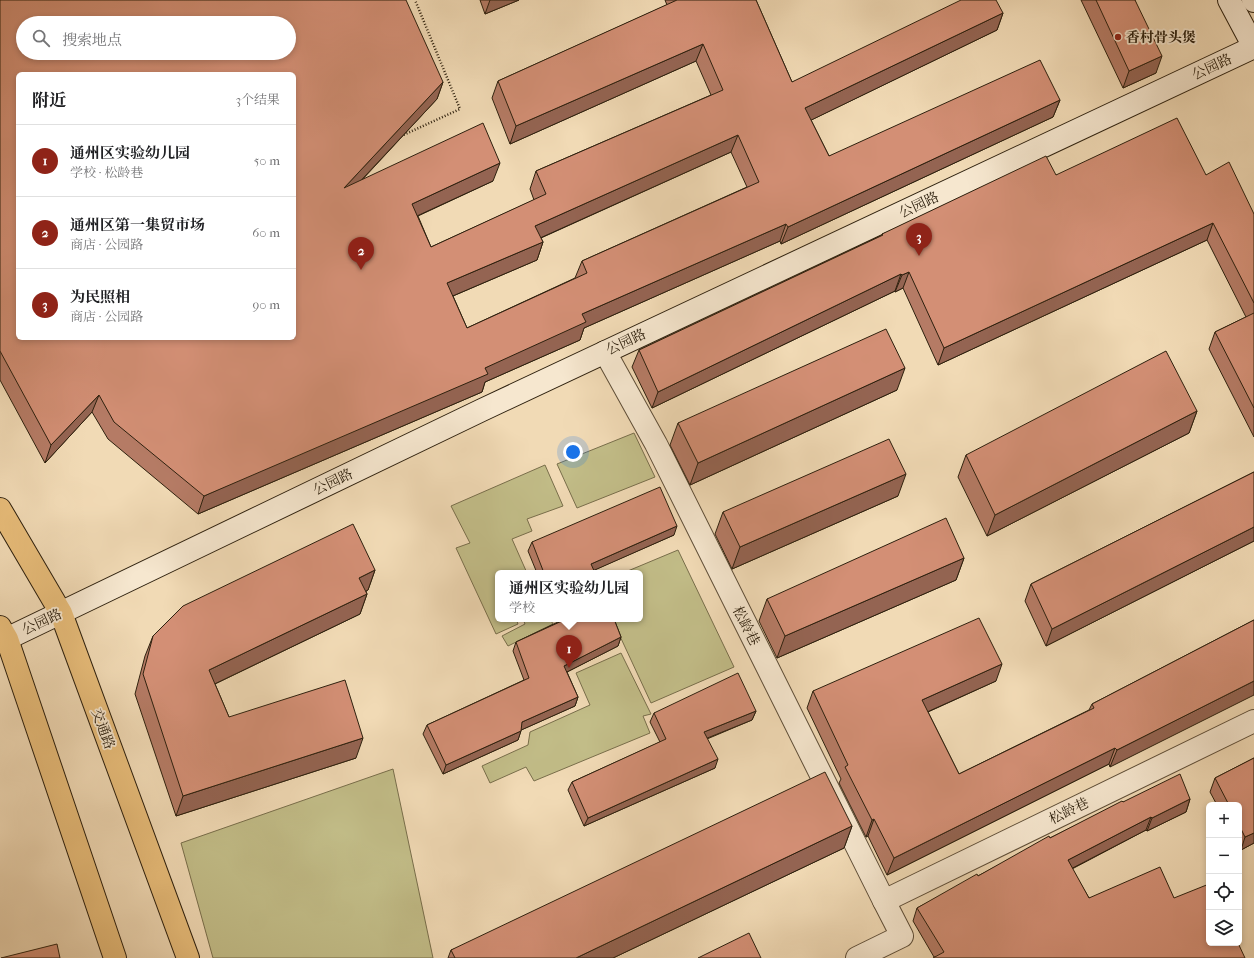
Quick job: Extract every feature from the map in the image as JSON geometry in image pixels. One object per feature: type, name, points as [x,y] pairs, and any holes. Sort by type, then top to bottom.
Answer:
[{"type":"main road","name":"交通路","points":[[0,509],[61,613],[188,958]]},
{"type":"main road","points":[[2,636],[115,958]]},
{"type":"street","points":[[1229,0],[1254,47]]},
{"type":"street","name":"公园路","points":[[2,636],[61,613],[606,352],[1254,47]]},
{"type":"street","name":"松龄巷","points":[[606,352],[656,444],[902,936],[857,958]]},
{"type":"street","name":"松龄巷","points":[[884,901],[1254,721]]},
{"type":"path","points":[[397,138],[460,109],[415,0]]},
{"type":"shaded area","points":[[634,433],[655,477],[577,508],[557,464]]},
{"type":"shaded area","points":[[545,465],[563,506],[527,519],[532,531],[512,539],[526,570],[495,570],[495,622],[517,622],[518,624],[496,634],[456,548],[470,543],[451,506]]},
{"type":"shaded area","points":[[678,550],[734,667],[651,703],[613,622],[643,622],[643,570],[630,570]]},
{"type":"shaded area","points":[[524,622],[552,622],[553,624],[508,646],[502,636],[525,624]]},
{"type":"shaded area","points":[[621,653],[651,714],[643,716],[650,733],[534,781],[526,767],[490,783],[482,766],[528,745],[530,732],[590,705],[576,673]]},
{"type":"shaded area","points":[[393,769],[433,958],[213,958],[181,843]]},
{"type":"building","points":[[0,0],[406,0],[443,82],[344,188],[483,123],[500,163],[412,204],[431,247],[546,194],[536,171],[723,90],[703,44],[516,126],[498,81],[677,0],[756,0],[792,82],[961,0],[996,0],[1003,13],[805,108],[829,156],[1040,60],[1060,100],[788,227],[786,224],[582,314],[586,322],[485,368],[488,374],[204,496],[114,422],[99,395],[51,445],[0,351]],"holes":[[[738,135],[759,182],[582,261],[587,273],[467,328],[447,283],[543,242],[535,226]]]},
{"type":"building","points":[[1096,0],[1135,0],[1162,56],[1129,71]]},
{"type":"building","points":[[1177,118],[1206,175],[1229,162],[1254,214],[1254,303],[1213,223],[944,348],[909,272],[902,275],[901,274],[658,392],[639,350],[1046,156],[1056,175]]},
{"type":"building","points":[[1254,313],[1254,408],[1215,332]]},
{"type":"building","points":[[886,329],[905,368],[698,463],[678,423]]},
{"type":"building","points":[[1166,351],[1197,411],[995,515],[966,455]]},
{"type":"building","points":[[889,439],[906,474],[740,547],[723,512]]},
{"type":"building","points":[[1254,472],[1254,527],[1052,629],[1031,584]]},
{"type":"building","points":[[660,487],[677,526],[591,564],[594,570],[543,570],[532,542]]},
{"type":"building","points":[[946,518],[964,558],[785,636],[767,599]]},
{"type":"building","points":[[353,524],[375,570],[359,578],[367,594],[209,670],[229,717],[345,680],[363,738],[183,796],[143,674],[153,636],[183,606]]},
{"type":"building","points":[[979,618],[1002,664],[922,700],[959,774],[1094,708],[1092,704],[1254,620],[1254,681],[1117,750],[1115,748],[894,858],[874,819],[872,820],[845,767],[848,765],[813,691]]},
{"type":"building","points":[[560,622],[615,622],[621,637],[564,666],[578,697],[522,722],[521,731],[446,765],[427,725],[529,678],[516,642]]},
{"type":"building","points":[[738,673],[756,711],[704,732],[718,759],[588,818],[572,782],[666,739],[654,713]]},
{"type":"building","points":[[1254,758],[1254,833],[1245,837],[1242,831],[1242,802],[1227,802],[1215,778]]},
{"type":"building","points":[[825,772],[852,826],[576,958],[455,958],[451,950]]},
{"type":"building","points":[[1180,774],[1190,799],[1152,818],[1151,817],[1068,860],[1089,898],[1160,867],[1174,898],[1206,885],[1206,946],[1239,946],[1245,958],[933,958],[944,952],[917,908],[1049,836],[1050,838],[1122,801],[1123,802]]},
{"type":"building","points":[[749,933],[761,958],[698,958]]},
{"type":"building","points":[[57,944],[60,958],[1,958]]},
{"type":"place","name":"香村骨头煲","points":[[1118,37]]},
{"type":"place","name":"为民照相","points":[[919,256]]},
{"type":"place","name":"通州区第一集贸市场","points":[[361,270]]},
{"type":"place","name":"通州区实验幼儿园","points":[[569,668]]}]
